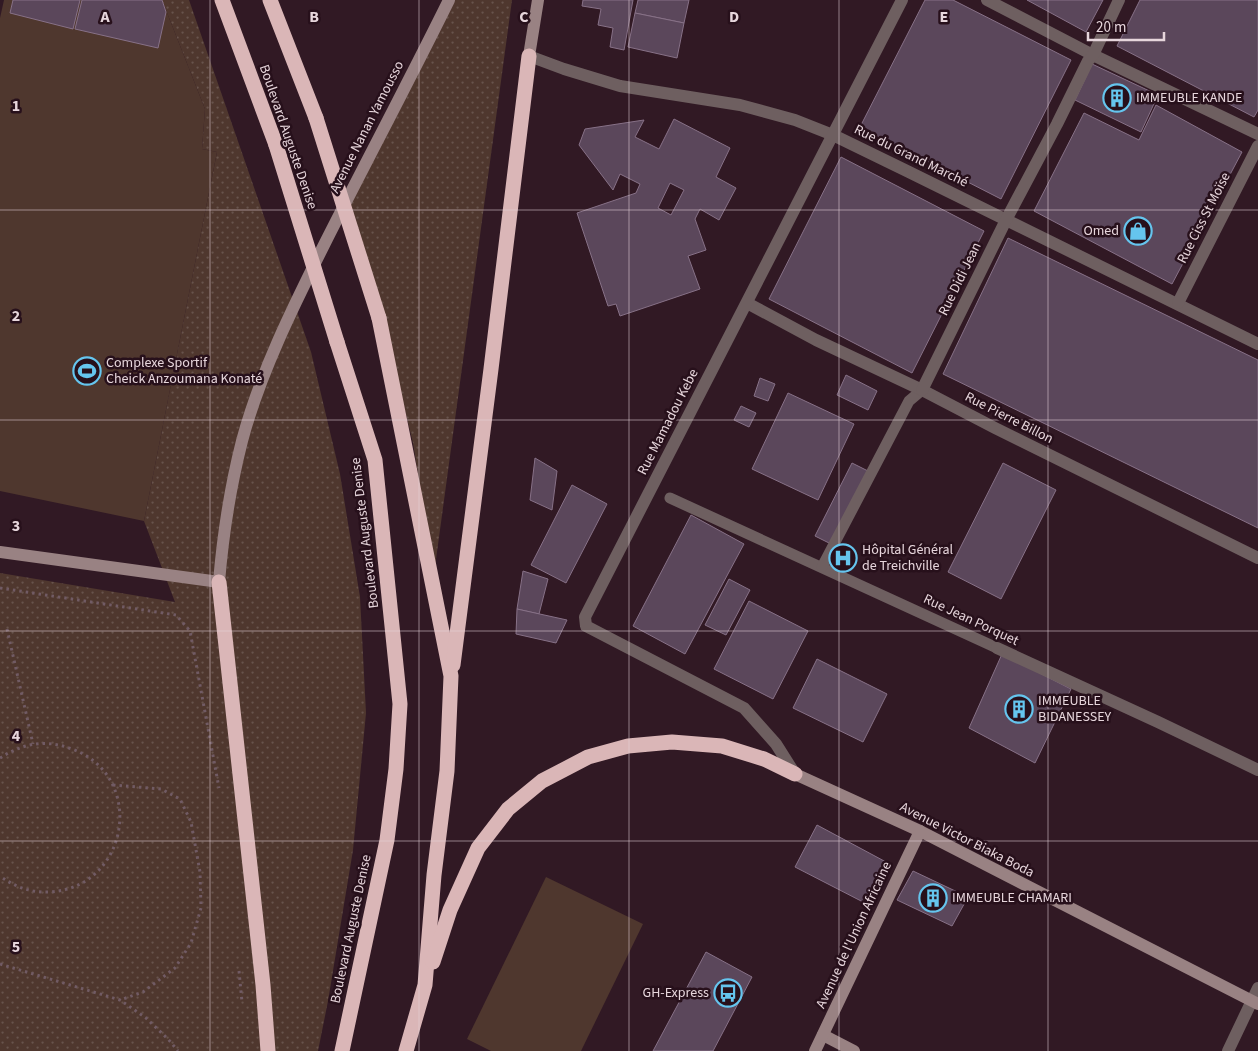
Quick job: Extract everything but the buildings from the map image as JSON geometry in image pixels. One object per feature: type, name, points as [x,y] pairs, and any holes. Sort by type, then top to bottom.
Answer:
[{"type":"highway","name":"Boulevard Auguste Denise","points":[[222,0],[276,144],[337,342],[376,460],[400,704],[396,769],[387,840],[342,1051]]},
{"type":"highway","points":[[270,0],[316,118],[379,318],[451,676]]},
{"type":"highway","points":[[425,985],[434,875],[447,771],[451,676],[529,56]]},
{"type":"highway","points":[[219,582],[262,966],[268,1051]]},
{"type":"highway","points":[[406,1051],[425,985],[450,910],[478,848],[508,809],[542,781],[588,757],[628,746],[672,742],[722,746],[764,759],[795,774]]},
{"type":"main road","name":"Avenue Nanan Yamousso","points":[[219,582],[229,494],[242,439],[263,379],[304,286],[449,0]]},
{"type":"main road","points":[[529,56],[538,0]]},
{"type":"main road","points":[[2,553],[219,582]]},
{"type":"main road","name":"Avenue Victor Biaka Boda","points":[[795,774],[920,831],[1255,1002]]},
{"type":"main road","name":"Avenue de l'Union Africaine","points":[[815,1051],[920,831]]},
{"type":"main road","points":[[823,1035],[854,1051]]},
{"type":"street","name":"Rue Mamadou Kebe","points":[[795,774],[776,744],[744,708],[586,626],[584,620],[902,0]]},
{"type":"street","points":[[987,0],[1258,134]]},
{"type":"street","name":"Rue Didi Jean","points":[[922,390],[1006,220],[1093,54],[1118,0]]},
{"type":"street","name":"Rue du Grand Marché","points":[[529,56],[620,86],[740,105],[776,114],[833,135],[1258,344]]},
{"type":"street","name":"Rue Ciss St Moïse","points":[[1178,303],[1258,146]]},
{"type":"street","name":"Rue Pierre Billon","points":[[747,303],[816,340],[922,390],[1258,558]]},
{"type":"street","name":"Rue Jean Porquet","points":[[998,648],[1258,770]]},
{"type":"street","points":[[1228,1051],[1255,1002],[1258,988]]},
{"type":"lane","name":"Rue Didi Jean","points":[[822,567],[909,401],[922,390]]},
{"type":"lane","name":"Rue Jean Porquet","points":[[670,498],[998,648]]},
{"type":"path","points":[[0,588],[176,615],[190,631],[219,791]]},
{"type":"path","points":[[7,629],[33,744]]},
{"type":"path","points":[[0,758],[16,749],[33,744],[56,744],[80,751],[99,765],[113,785],[120,810],[118,837],[107,861],[88,880],[64,891],[37,892],[12,884],[0,876]]},
{"type":"path","points":[[113,785],[161,789],[180,799],[191,822],[200,872],[201,908],[191,943],[176,968],[143,992],[120,1000]]},
{"type":"path","points":[[0,964],[120,1000],[146,1018],[178,1051]]},
{"type":"path","points":[[238,964],[242,1003]]},
{"type":"shaded area","name":"Complexe Sportif Cheick Anzoumana Konaté","points":[[4,0],[162,0],[205,109],[202,149],[217,152],[144,521],[0,491],[0,18]]},
{"type":"shaded area","points":[[162,0],[189,0],[311,352],[340,474],[360,597],[366,713],[353,850],[318,1051],[0,1051],[0,573],[175,602],[144,521],[217,152],[202,149],[205,109]]},
{"type":"shaded area","points":[[452,0],[512,0],[434,574],[413,443],[376,292],[348,205]]},
{"type":"shaded area","points":[[546,877],[643,924],[581,1051],[491,1051],[467,1039]]},
{"type":"place","name":"IMMEUBLE KANDE","points":[[1117,98]]},
{"type":"place","name":"Omed","points":[[1138,231]]},
{"type":"place","name":"Complexe Sportif Cheick Anzoumana Konaté","points":[[87,371]]},
{"type":"place","name":"Hôpital Général de Treichville","points":[[843,558]]},
{"type":"place","name":"IMMEUBLE BIDANESSEY","points":[[1019,709]]},
{"type":"place","name":"IMMEUBLE CHAMARI","points":[[933,898]]},
{"type":"place","name":"GH-Express","points":[[728,993]]}]
